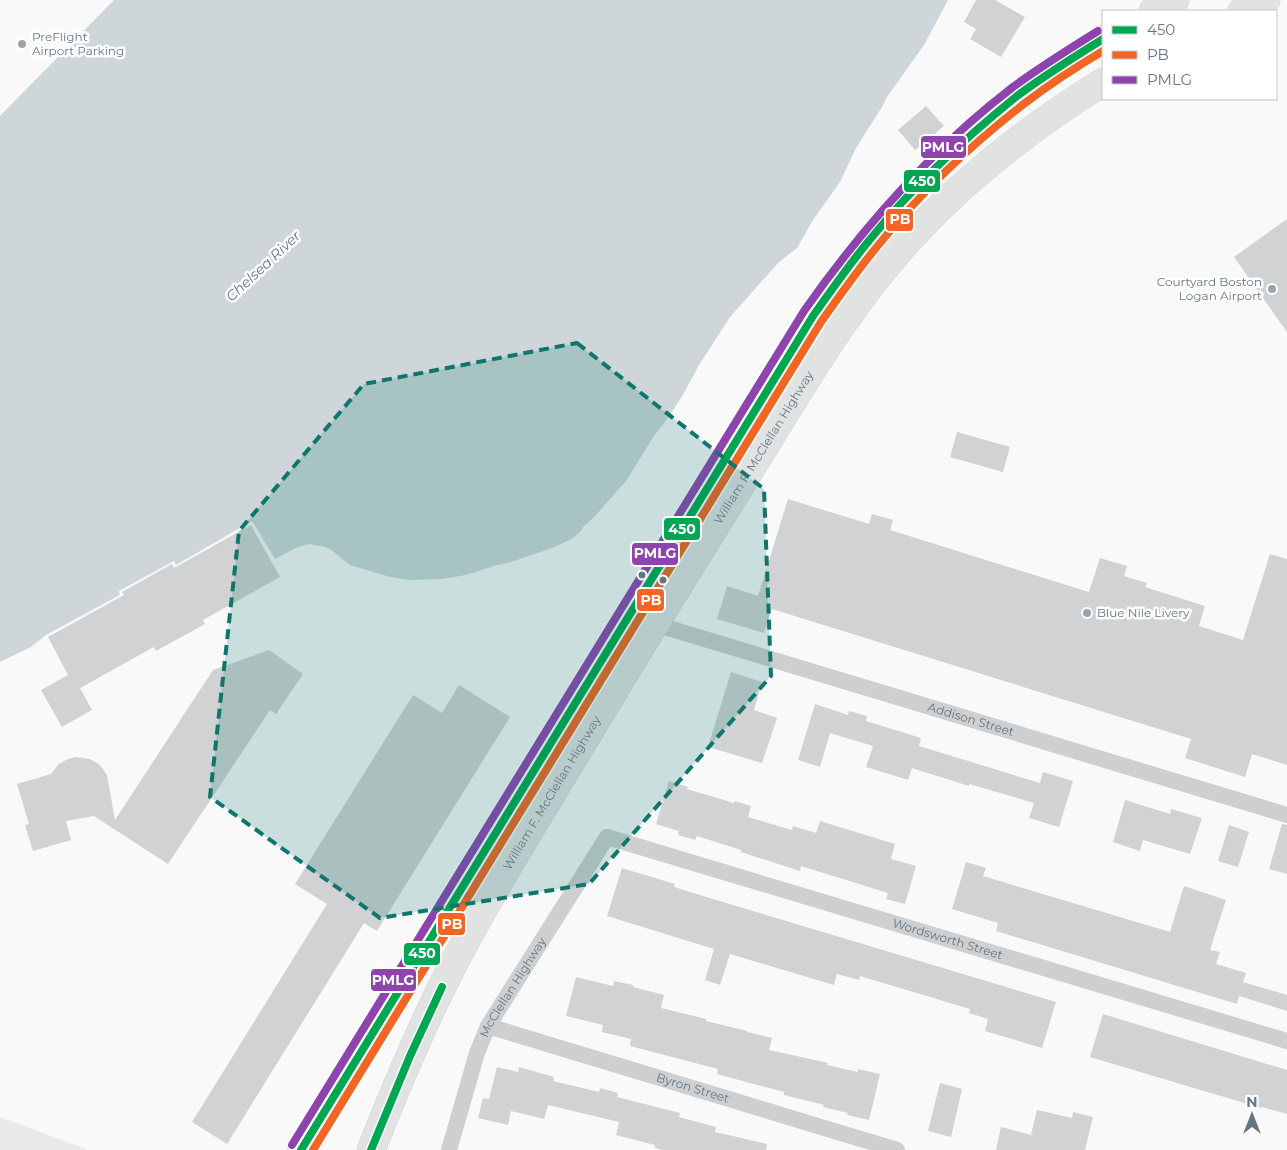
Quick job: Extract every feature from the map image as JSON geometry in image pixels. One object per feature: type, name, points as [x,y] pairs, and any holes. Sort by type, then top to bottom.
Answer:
[{"type":"highway","points":[[1155,10],[1175,0]]},
{"type":"highway","points":[[1244,10],[1266,0]]},
{"type":"highway","name":"William F. McClellan Highway","points":[[301,1150],[813,316],[833,288],[864,246],[898,206],[959,145],[1039,80],[1102,40]]},
{"type":"highway","name":"William F. McClellan Highway","points":[[371,1150],[431,1009],[470,933],[509,864],[820,357],[849,314],[886,266],[936,211],[981,170],[1037,126],[1102,83]]},
{"type":"street","name":"Addison Street","points":[[655,624],[1287,815]]},
{"type":"street","name":"McClellan Highway","points":[[449,1150],[477,1053],[488,1026],[606,837]]},
{"type":"street","name":"Wordsworth Street","points":[[606,837],[1287,1041]]},
{"type":"street","name":"Byron Street","points":[[488,1026],[897,1150]]},
{"type":"highlighted area","points":[[577,343],[764,489],[771,676],[589,884],[380,918],[210,797],[239,531],[364,384]]},
{"type":"shaded area","points":[[0,1117],[86,1149],[86,1150],[0,1150]]},
{"type":"water","name":"Chelsea River","points":[[114,0],[948,0],[924,45],[887,97],[856,148],[840,182],[813,220],[797,248],[779,262],[730,317],[699,365],[683,395],[654,436],[626,481],[573,538],[555,547],[466,575],[442,579],[409,580],[390,577],[350,565],[331,550],[309,544],[298,547],[275,559],[252,521],[176,565],[174,561],[119,591],[120,595],[46,635],[31,647],[0,662],[0,116]]},
{"type":"building","points":[[976,0],[995,0],[1025,17],[1001,57],[970,39],[976,29],[964,22]]},
{"type":"building","points":[[926,106],[944,126],[915,150],[898,130]]},
{"type":"building","name":"Courtyard Boston Logan Airport","points":[[1287,219],[1287,332],[1234,257]]},
{"type":"building","points":[[957,432],[1010,447],[1003,472],[950,457]]},
{"type":"building","points":[[788,499],[869,524],[872,514],[893,520],[890,530],[1089,592],[1100,558],[1127,566],[1124,576],[1147,583],[1145,587],[1205,606],[1199,626],[1243,640],[1270,554],[1287,559],[1287,765],[1252,754],[1245,777],[1185,758],[1191,739],[772,609],[764,633],[717,619],[727,586],[758,596]]},
{"type":"building","points":[[251,525],[280,577],[203,620],[205,624],[156,651],[154,647],[80,688],[92,710],[62,727],[41,690],[68,675],[48,637],[124,595],[122,592],[172,564],[174,568]]},
{"type":"building","points":[[269,650],[303,674],[276,714],[270,710],[168,864],[94,816],[66,821],[71,840],[33,851],[25,825],[29,824],[17,784],[51,774],[59,764],[68,759],[76,757],[90,759],[100,765],[107,775],[115,820],[213,670]]},
{"type":"building","points":[[731,672],[762,682],[754,710],[777,718],[762,763],[708,747]]},
{"type":"building","points":[[459,685],[510,717],[377,931],[364,923],[227,1144],[192,1122],[327,904],[295,884],[413,695],[442,713]]},
{"type":"building","points":[[815,704],[848,715],[849,711],[867,716],[866,721],[921,738],[919,746],[1040,783],[1043,772],[1073,781],[1059,827],[1029,818],[1034,803],[969,784],[969,786],[912,768],[908,780],[866,767],[873,746],[830,733],[820,767],[798,760]]},
{"type":"building","points":[[669,781],[688,787],[687,789],[751,806],[748,817],[792,830],[793,826],[816,833],[820,821],[895,844],[891,859],[916,866],[905,904],[886,899],[888,893],[801,866],[800,871],[697,836],[695,840],[678,835],[679,831],[656,824]]},
{"type":"building","points":[[1125,800],[1170,814],[1171,809],[1202,818],[1190,854],[1143,840],[1140,851],[1113,842]]},
{"type":"building","points":[[1282,824],[1287,825],[1287,874],[1269,869]]},
{"type":"building","points":[[1229,825],[1249,832],[1238,867],[1218,861]]},
{"type":"building","points":[[966,862],[986,868],[983,876],[1170,932],[1184,886],[1226,900],[1210,950],[1220,952],[1216,964],[1246,973],[1243,982],[1287,995],[1287,1011],[1239,996],[1237,1004],[996,931],[998,923],[952,909]]},
{"type":"building","points":[[622,868],[675,884],[674,887],[703,896],[1056,1002],[1042,1048],[985,1031],[988,1019],[969,1013],[970,1009],[860,976],[859,980],[837,974],[834,985],[730,954],[720,985],[705,980],[714,949],[607,916]]},
{"type":"building","points":[[576,977],[613,986],[614,981],[664,995],[661,1008],[772,1038],[769,1050],[828,1063],[827,1065],[858,1072],[858,1069],[880,1074],[869,1120],[823,1107],[824,1105],[784,1095],[784,1092],[717,1074],[718,1069],[630,1046],[631,1039],[602,1032],[603,1025],[566,1016]]},
{"type":"building","points":[[1103,1014],[1287,1070],[1287,1114],[1090,1057]]},
{"type":"building","points":[[497,1067],[518,1072],[519,1067],[554,1077],[553,1081],[599,1092],[600,1088],[618,1093],[617,1097],[680,1113],[679,1117],[716,1127],[715,1132],[767,1144],[766,1150],[663,1150],[655,1148],[655,1145],[616,1135],[619,1122],[548,1105],[544,1119],[511,1111],[508,1125],[478,1118],[483,1098],[489,1099]]},
{"type":"building","points":[[940,1083],[962,1089],[951,1137],[928,1131]]},
{"type":"building","points":[[1037,1110],[1072,1118],[1073,1112],[1093,1117],[1085,1150],[996,1150],[1001,1127],[1031,1135]]},
{"type":"transit line","name":"PMLG","points":[[292,1145],[804,311],[850,249],[926,163],[983,111],[1013,87],[1098,31]]},
{"type":"transit line","name":"450","points":[[301,1150],[813,316],[834,286],[888,217],[923,180],[978,128],[1049,73],[1102,40]]},
{"type":"transit line","name":"PB","points":[[313,1150],[821,322],[842,292],[896,224],[930,187],[967,152],[1034,96],[1102,52]]},
{"type":"transit line","name":"450","points":[[371,1150],[410,1056],[442,987]]},
{"type":"place","name":"PreFlight Airport Parking","points":[[22,44]]},
{"type":"place","name":"Courtyard Boston Logan Airport","points":[[1272,289]]},
{"type":"place","name":"Blue Nile Livery","points":[[1087,613]]}]
